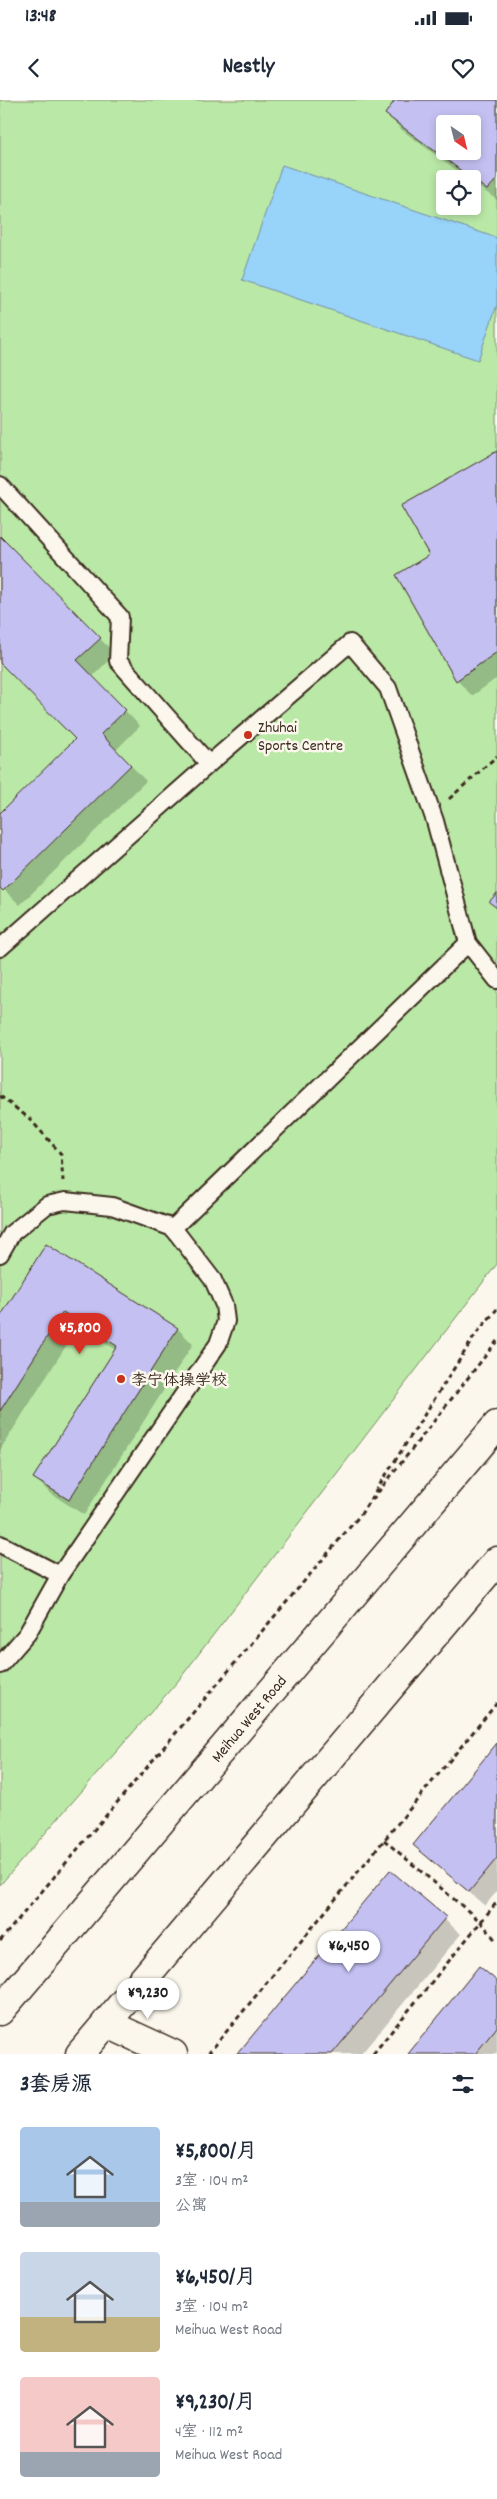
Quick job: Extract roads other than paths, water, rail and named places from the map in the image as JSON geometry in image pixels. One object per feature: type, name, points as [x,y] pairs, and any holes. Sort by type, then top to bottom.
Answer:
[{"type":"main road","name":"Meihua West Road","points":[[0,2011],[497,1426]]},
{"type":"main road","points":[[80,2054],[497,1561]]},
{"type":"main road","points":[[106,2023],[173,2054]]},
{"type":"lane","points":[[0,485],[120,617],[118,661],[209,764]]},
{"type":"lane","points":[[0,948],[350,643],[388,688],[432,815],[468,943],[497,980]]},
{"type":"lane","points":[[173,1228],[468,943]]},
{"type":"lane","points":[[0,1254],[12,1233],[48,1205],[65,1201],[112,1206],[173,1228],[213,1280],[224,1304],[226,1321],[218,1344],[60,1576],[27,1634],[0,1665]]},
{"type":"lane","points":[[0,1544],[60,1576]]},
{"type":"water","points":[[282,165],[497,238],[497,305],[478,360],[242,280]]},
{"type":"place","name":"Zhuhai Sports Centre","points":[[248,735]]},
{"type":"place","name":"李宁体操学校","points":[[121,1379]]}]
